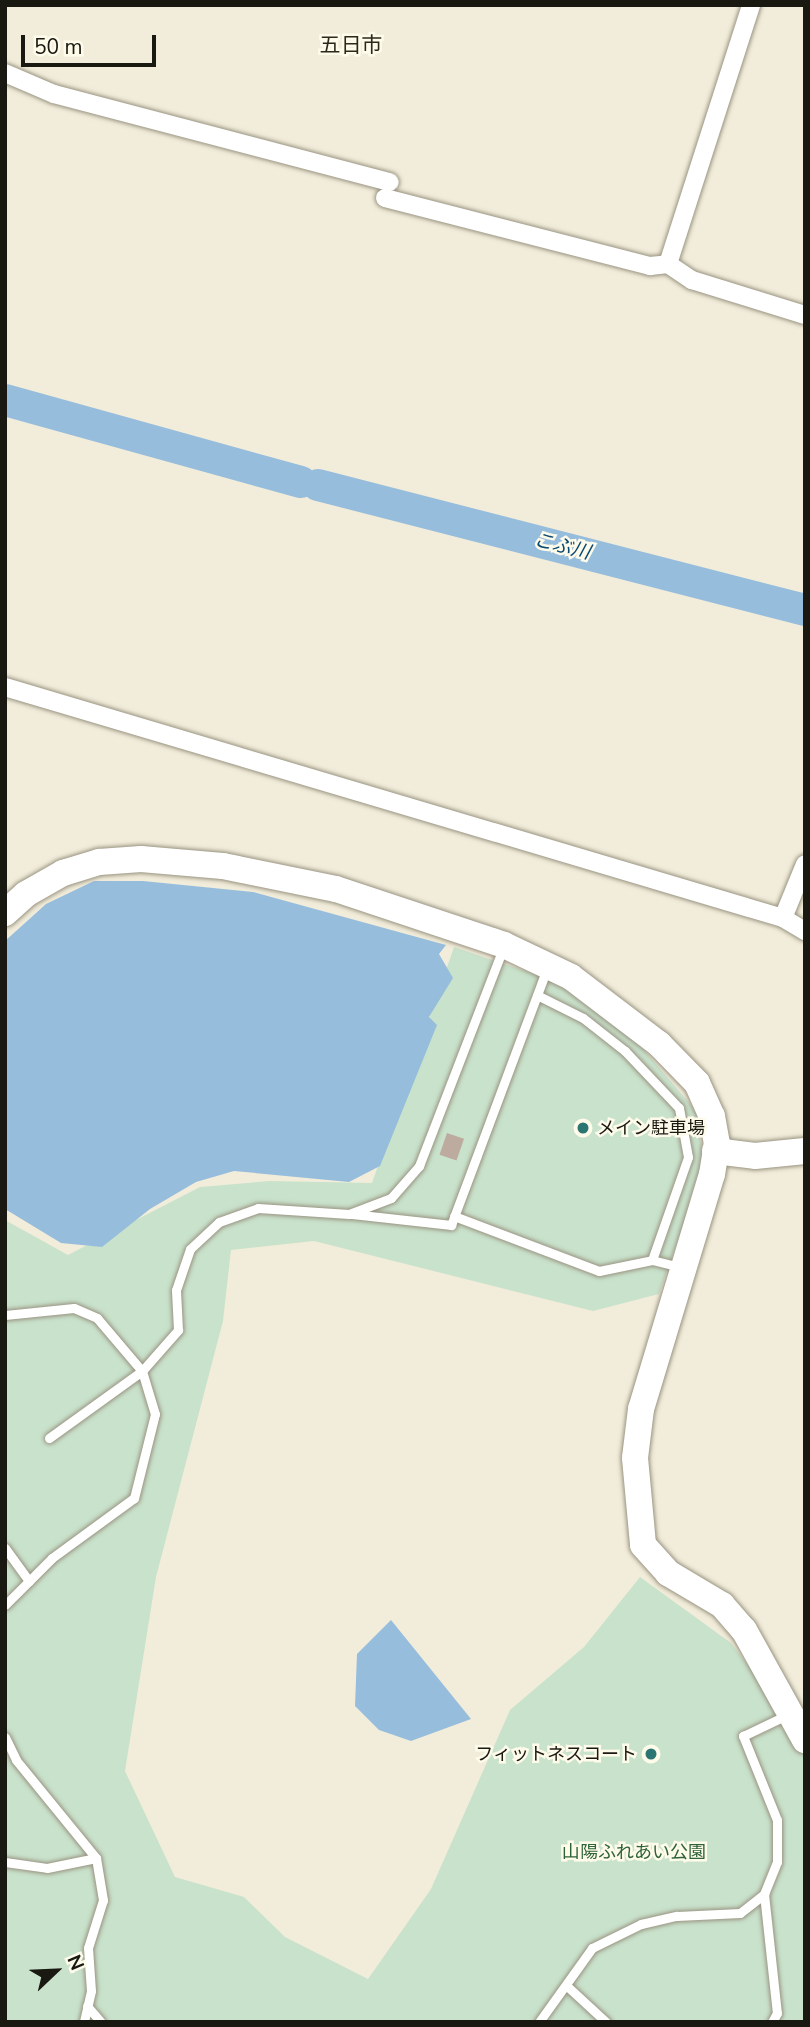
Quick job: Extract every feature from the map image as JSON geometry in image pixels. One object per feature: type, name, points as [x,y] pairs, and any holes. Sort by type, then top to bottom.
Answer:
[{"type":"street","points":[[668,264],[751,5]]},
{"type":"street","points":[[5,73],[54,94],[650,266],[668,264],[692,280],[805,315]]},
{"type":"street","points":[[5,687],[783,918],[805,931]]},
{"type":"street","points":[[5,913],[26,894],[63,873],[99,862],[141,859],[223,866],[336,889],[504,945],[548,966],[617,1008],[698,1083],[712,1116],[715,1151],[641,1409],[635,1458],[643,1545],[668,1573],[722,1605],[744,1630],[805,1740]]},
{"type":"street","points":[[783,918],[805,864]]},
{"type":"street","points":[[715,1151],[755,1156],[805,1151]]},
{"type":"lane","points":[[349,1214],[391,1198],[419,1166],[504,945]]},
{"type":"lane","points":[[49,1438],[142,1371],[178,1330],[176,1290],[190,1249],[219,1222],[258,1208],[349,1214],[451,1226],[548,966]]},
{"type":"lane","points":[[537,995],[583,1018],[625,1051],[679,1108],[688,1157],[652,1260]]},
{"type":"lane","points":[[454,1216],[599,1271],[652,1260],[682,1268]]},
{"type":"lane","points":[[5,1315],[75,1308],[97,1318],[142,1371],[155,1414],[134,1498],[52,1558],[5,1605]]},
{"type":"lane","points":[[5,1548],[29,1581]]},
{"type":"lane","points":[[772,2022],[777,2013],[764,1894],[777,1862],[777,1821],[743,1736],[791,1713]]},
{"type":"lane","points":[[5,1737],[16,1760],[96,1858],[103,1899],[88,1948],[87,2006],[83,2022]]},
{"type":"lane","points":[[5,1862],[47,1868],[96,1858]]},
{"type":"lane","points":[[539,2022],[568,1987],[592,1948],[641,1924],[677,1916],[740,1913],[764,1894]]},
{"type":"lane","points":[[568,1987],[606,2022]]},
{"type":"lane","points":[[87,2006],[101,2022]]},
{"type":"green space","name":"山陽ふれあい公園","points":[[454,947],[540,976],[579,996],[638,1043],[696,1111],[704,1165],[659,1294],[593,1311],[314,1241],[231,1250],[223,1321],[156,1577],[125,1771],[175,1877],[244,1897],[285,1937],[368,1979],[431,1889],[510,1710],[584,1647],[640,1577],[731,1643],[774,1700],[805,1756],[805,2022],[5,2022],[5,1220],[68,1255],[200,1187],[269,1181],[372,1183]]},
{"type":"water","points":[[94,881],[143,881],[253,892],[446,945],[439,954],[453,978],[429,1017],[437,1025],[380,1166],[349,1182],[234,1171],[196,1182],[150,1209],[102,1247],[61,1243],[5,1209],[5,941],[46,904]]},
{"type":"water","points":[[391,1620],[471,1719],[411,1741],[379,1730],[355,1706],[357,1654]]},
{"type":"building","points":[[447,1133],[464,1139],[457,1161],[440,1155]]},
{"type":"waterway","name":"こぶ川","points":[[5,400],[301,482]]},
{"type":"waterway","name":"こぶ川","points":[[318,485],[805,610]]},
{"type":"place","name":"メイン駐車場","points":[[583,1128]]},
{"type":"place","name":"フィットネスコート","points":[[651,1754]]},
{"type":"district","name":"五日市","points":[[351,45]]}]
